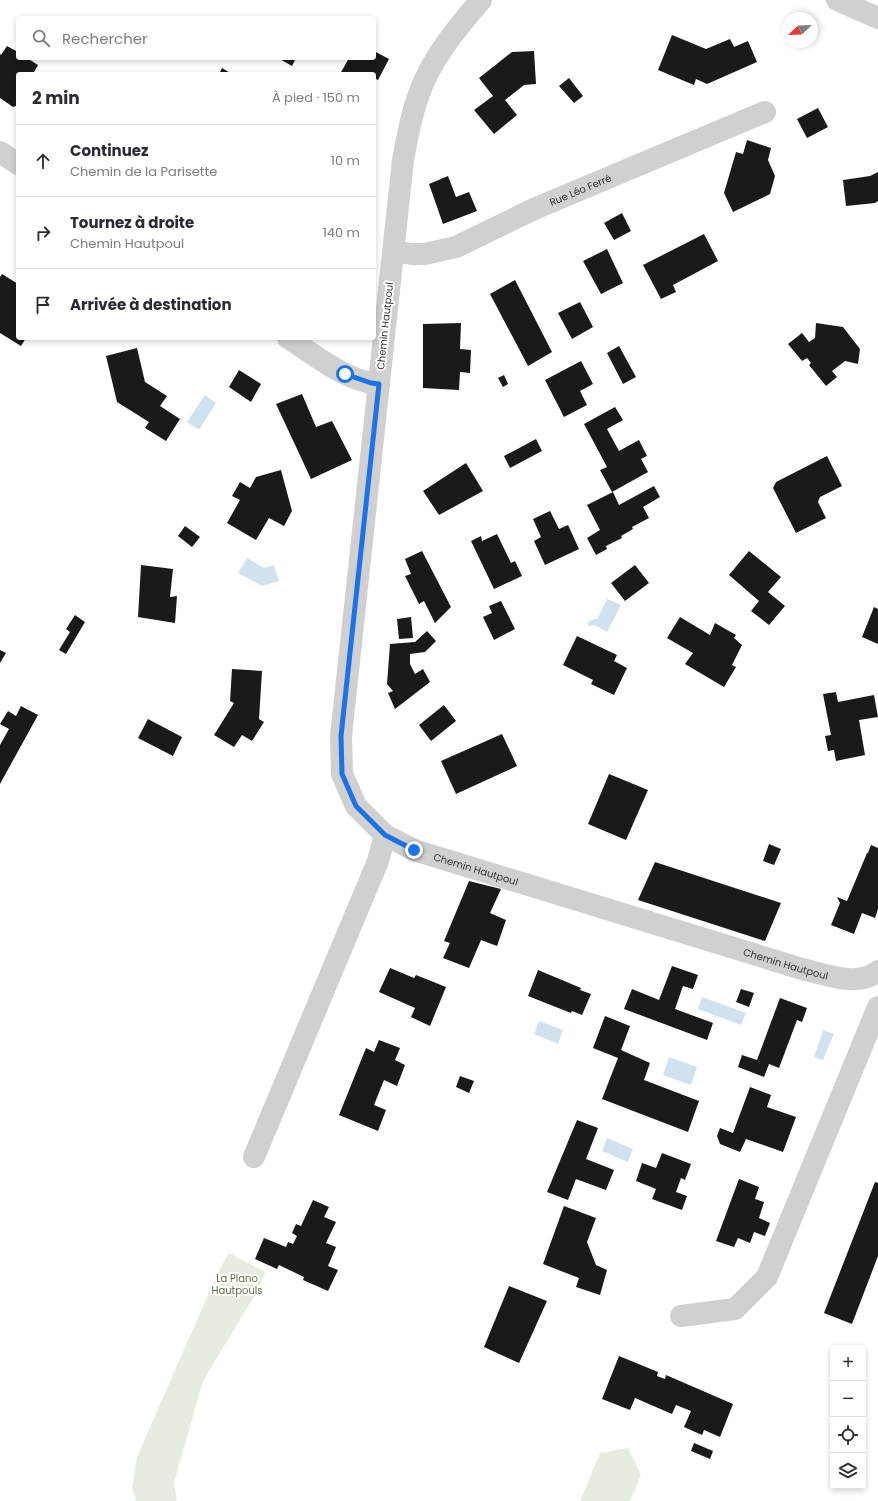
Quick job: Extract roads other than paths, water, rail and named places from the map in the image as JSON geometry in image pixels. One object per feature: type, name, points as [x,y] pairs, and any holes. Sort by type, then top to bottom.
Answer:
[{"type":"street","name":"Chemin Hautpoul","points":[[481,0],[460,25],[425,79],[419,94],[407,137],[403,160],[341,736],[342,774],[356,806],[385,835],[414,850],[802,969],[848,980],[876,979]]},
{"type":"street","points":[[837,0],[878,18]]},
{"type":"street","name":"Rue Léo Ferré","points":[[393,251],[411,254],[425,254],[456,247],[534,209],[766,112]]},
{"type":"street","points":[[0,152],[16,163]]},
{"type":"street","points":[[291,340],[345,374],[371,383],[379,384]]},
{"type":"street","points":[[254,1157],[378,861],[385,835]]},
{"type":"street","points":[[681,1316],[735,1309],[767,1277],[878,1008]]},
{"type":"water","points":[[205,395],[216,403],[199,430],[187,422]]},
{"type":"water","points":[[247,558],[264,568],[274,565],[279,581],[262,586],[238,573]]},
{"type":"water","points":[[607,599],[621,605],[607,632],[595,625],[588,626],[588,622],[597,619]]},
{"type":"water","points":[[702,997],[746,1013],[741,1025],[698,1009]]},
{"type":"water","points":[[539,1021],[563,1030],[558,1044],[534,1034]]},
{"type":"water","points":[[823,1030],[834,1034],[823,1060],[814,1057]]},
{"type":"water","points":[[669,1057],[697,1067],[691,1085],[663,1075]]},
{"type":"water","points":[[607,1138],[633,1149],[628,1162],[602,1151]]},
{"type":"park label","name":"La Plano Hautpouls","points":[[237,1284]]}]
